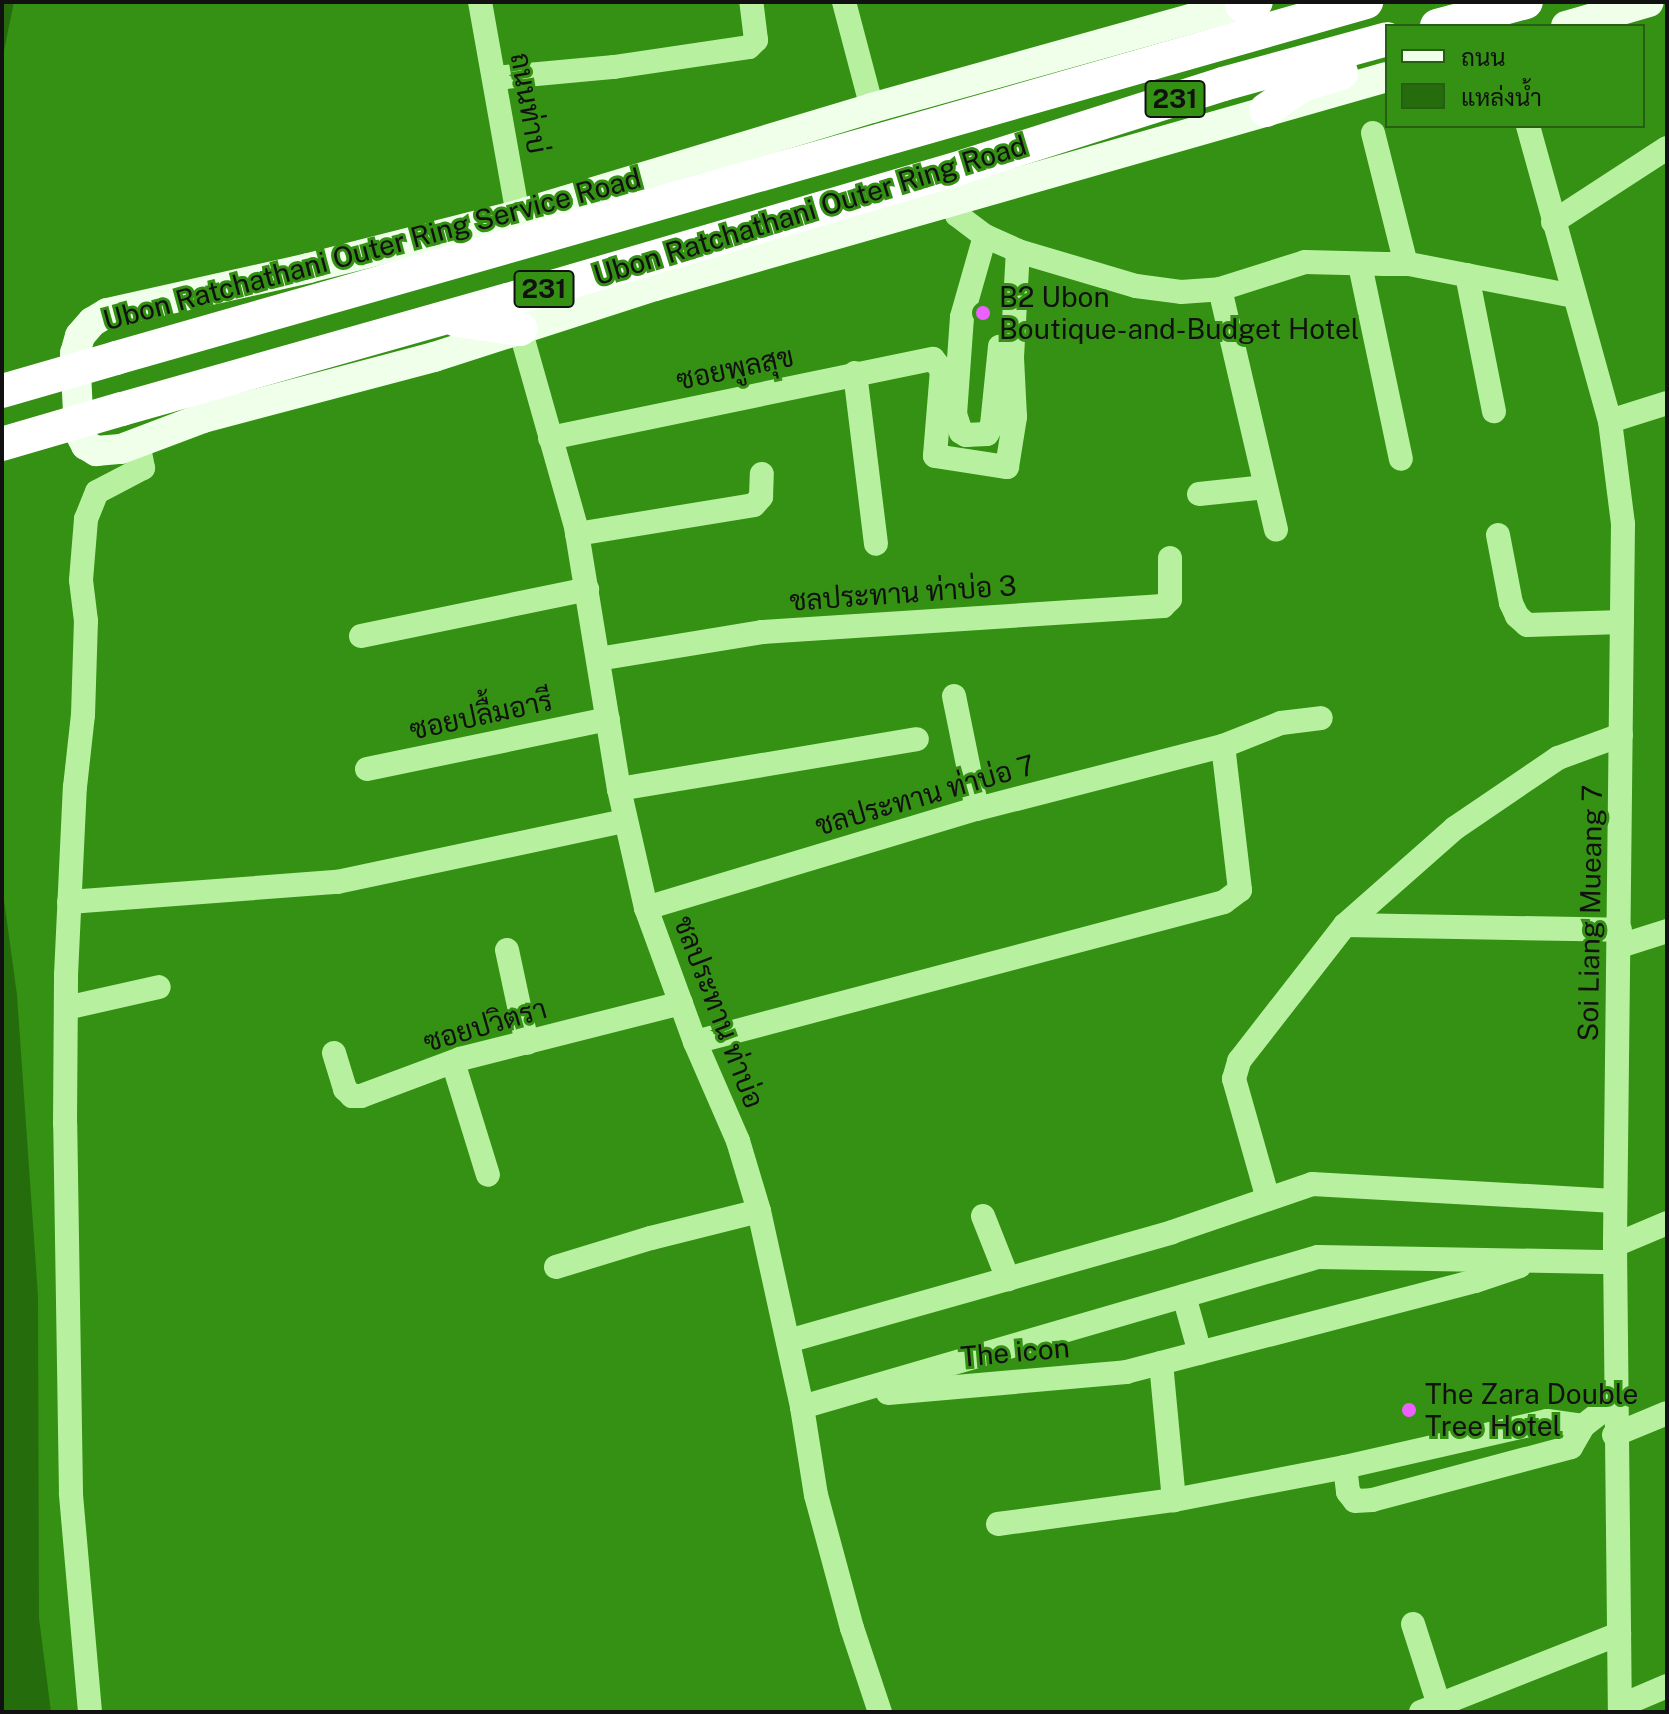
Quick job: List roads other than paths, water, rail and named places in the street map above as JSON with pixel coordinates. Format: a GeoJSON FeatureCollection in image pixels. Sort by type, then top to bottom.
{"type":"FeatureCollection","features":[{"type":"Feature","properties":{"kind":"highway","name":"Ubon Ratchathani Outer Ring Road"},"geometry":{"type":"LineString","coordinates":[[2,391],[1366,2]]}},
{"type":"Feature","properties":{"kind":"highway"},"geometry":{"type":"LineString","coordinates":[[1450,24],[1481,19],[1526,2]]}},
{"type":"Feature","properties":{"kind":"highway","name":"Ubon Ratchathani Outer Ring Road"},"geometry":{"type":"LineString","coordinates":[[2,444],[965,166],[1223,84],[1385,40]]}},
{"type":"Feature","properties":{"kind":"highway"},"geometry":{"type":"LineString","coordinates":[[1266,110],[1302,85],[1385,60]]}},
{"type":"Feature","properties":{"kind":"highway"},"geometry":{"type":"LineString","coordinates":[[432,268],[457,248],[511,226],[518,215]]}},
{"type":"Feature","properties":{"kind":"highway"},"geometry":{"type":"LineString","coordinates":[[444,318],[520,329]]}},
{"type":"Feature","properties":{"kind":"main road"},"geometry":{"type":"LineString","coordinates":[[1573,24],[1649,2]]}},
{"type":"Feature","properties":{"kind":"main road","name":"Ubon Ratchathani Outer Ring Service Road"},"geometry":{"type":"LineString","coordinates":[[1250,3],[872,108],[518,215],[309,268],[107,313],[92,322],[80,336],[75,353],[79,432],[86,445],[96,451],[121,449],[203,418],[434,357],[954,200],[1385,78]]}},
{"type":"Feature","properties":{"kind":"street","name":"ถนนท่าบ่"},"geometry":{"type":"LineString","coordinates":[[480,2],[518,215]]}},
{"type":"Feature","properties":{"kind":"street"},"geometry":{"type":"LineString","coordinates":[[495,78],[734,52],[749,47],[756,40],[751,2]]}},
{"type":"Feature","properties":{"kind":"street"},"geometry":{"type":"LineString","coordinates":[[844,2],[872,108]]}},
{"type":"Feature","properties":{"kind":"street","name":"Soi Liang Mueang 7"},"geometry":{"type":"LineString","coordinates":[[1529,128],[1610,421],[1623,524],[1614,1402],[1620,1709]]}},
{"type":"Feature","properties":{"kind":"street"},"geometry":{"type":"LineString","coordinates":[[1373,133],[1406,264]]}},
{"type":"Feature","properties":{"kind":"street"},"geometry":{"type":"LineString","coordinates":[[1553,222],[1667,148]]}},
{"type":"Feature","properties":{"kind":"street"},"geometry":{"type":"LineString","coordinates":[[954,200],[957,215],[985,236],[1013,248],[1136,286],[1181,292],[1220,289],[1305,262],[1406,264],[1574,296]]}},
{"type":"Feature","properties":{"kind":"street"},"geometry":{"type":"LineString","coordinates":[[985,236],[962,317],[955,414],[961,432],[966,435],[987,434],[992,425],[1013,248]]}},
{"type":"Feature","properties":{"kind":"street","name":"ซอยพูลสุข"},"geometry":{"type":"LineString","coordinates":[[550,438],[933,359],[942,370],[935,456],[1007,467],[1015,417],[1013,248]]}},
{"type":"Feature","properties":{"kind":"street"},"geometry":{"type":"LineString","coordinates":[[1360,265],[1401,459]]}},
{"type":"Feature","properties":{"kind":"street"},"geometry":{"type":"LineString","coordinates":[[1467,275],[1494,411]]}},
{"type":"Feature","properties":{"kind":"street"},"geometry":{"type":"LineString","coordinates":[[1220,289],[1276,530]]}},
{"type":"Feature","properties":{"kind":"street","name":"ชลประทาน ท่าบ่อ"},"geometry":{"type":"LineString","coordinates":[[520,329],[577,534],[619,789],[646,908],[695,1042],[738,1141],[759,1211],[802,1407],[816,1495],[852,1628],[880,1712]]}},
{"type":"Feature","properties":{"kind":"street"},"geometry":{"type":"LineString","coordinates":[[855,373],[876,544]]}},
{"type":"Feature","properties":{"kind":"street"},"geometry":{"type":"LineString","coordinates":[[1610,421],[1667,403]]}},
{"type":"Feature","properties":{"kind":"street"},"geometry":{"type":"LineString","coordinates":[[90,1712],[71,1493],[66,1008],[69,902],[83,715],[86,621],[81,580],[86,519],[97,492],[143,468],[138,443]]}},
{"type":"Feature","properties":{"kind":"street"},"geometry":{"type":"LineString","coordinates":[[577,534],[754,505],[761,497],[762,474]]}},
{"type":"Feature","properties":{"kind":"street"},"geometry":{"type":"LineString","coordinates":[[1199,494],[1266,487]]}},
{"type":"Feature","properties":{"kind":"street"},"geometry":{"type":"LineString","coordinates":[[1498,535],[1511,603],[1517,616],[1527,625],[1622,622]]}},
{"type":"Feature","properties":{"kind":"street","name":"ชลประทาน ท่าบ่อ 3"},"geometry":{"type":"LineString","coordinates":[[598,659],[762,632],[1163,606],[1170,599],[1170,558]]}},
{"type":"Feature","properties":{"kind":"street"},"geometry":{"type":"LineString","coordinates":[[361,636],[587,589]]}},
{"type":"Feature","properties":{"kind":"street"},"geometry":{"type":"LineString","coordinates":[[954,696],[977,809]]}},
{"type":"Feature","properties":{"kind":"street","name":"ชลประทาน ท่าบ่อ 7"},"geometry":{"type":"LineString","coordinates":[[646,908],[977,809],[1223,746],[1281,723],[1321,718]]}},
{"type":"Feature","properties":{"kind":"street","name":"ซอยปลื้มอารี"},"geometry":{"type":"LineString","coordinates":[[367,769],[608,719]]}},
{"type":"Feature","properties":{"kind":"street"},"geometry":{"type":"LineString","coordinates":[[1268,1199],[1239,1100],[1235,1070],[1345,925],[1455,828],[1558,758],[1621,735]]}},
{"type":"Feature","properties":{"kind":"street"},"geometry":{"type":"LineString","coordinates":[[619,789],[917,739]]}},
{"type":"Feature","properties":{"kind":"street"},"geometry":{"type":"LineString","coordinates":[[695,1042],[1224,902],[1240,890],[1223,746]]}},
{"type":"Feature","properties":{"kind":"street"},"geometry":{"type":"LineString","coordinates":[[69,902],[337,882],[625,821]]}},
{"type":"Feature","properties":{"kind":"street"},"geometry":{"type":"LineString","coordinates":[[1345,925],[1620,938],[1667,931]]}},
{"type":"Feature","properties":{"kind":"street"},"geometry":{"type":"LineString","coordinates":[[507,950],[527,1043]]}},
{"type":"Feature","properties":{"kind":"street"},"geometry":{"type":"LineString","coordinates":[[66,1008],[159,987]]}},
{"type":"Feature","properties":{"kind":"street","name":"ซอยปวิตรา"},"geometry":{"type":"LineString","coordinates":[[334,1053],[345,1089],[352,1096],[361,1096],[453,1062],[681,1003]]}},
{"type":"Feature","properties":{"kind":"street"},"geometry":{"type":"LineString","coordinates":[[453,1062],[488,1175]]}},
{"type":"Feature","properties":{"kind":"street"},"geometry":{"type":"LineString","coordinates":[[788,1341],[1172,1232],[1312,1184],[1615,1201]]}},
{"type":"Feature","properties":{"kind":"street"},"geometry":{"type":"LineString","coordinates":[[556,1267],[651,1238],[759,1211]]}},
{"type":"Feature","properties":{"kind":"street"},"geometry":{"type":"LineString","coordinates":[[983,1216],[1008,1279]]}},
{"type":"Feature","properties":{"kind":"street"},"geometry":{"type":"LineString","coordinates":[[1615,1253],[1667,1223]]}},
{"type":"Feature","properties":{"kind":"street","name":"The icon"},"geometry":{"type":"LineString","coordinates":[[802,1407],[1318,1257],[1535,1260],[1615,1253]]}},
{"type":"Feature","properties":{"kind":"street","name":"The icon"},"geometry":{"type":"LineString","coordinates":[[834,1398],[1126,1372],[1475,1281],[1535,1260]]}},
{"type":"Feature","properties":{"kind":"street"},"geometry":{"type":"LineString","coordinates":[[1184,1296],[1200,1353]]}},
{"type":"Feature","properties":{"kind":"street"},"geometry":{"type":"LineString","coordinates":[[1161,1363],[1174,1500]]}},
{"type":"Feature","properties":{"kind":"street"},"geometry":{"type":"LineString","coordinates":[[1345,1467],[1348,1492],[1355,1501],[1372,1500],[1571,1447],[1583,1426],[1614,1402]]}},
{"type":"Feature","properties":{"kind":"street"},"geometry":{"type":"LineString","coordinates":[[1614,1435],[1667,1413]]}},
{"type":"Feature","properties":{"kind":"street"},"geometry":{"type":"LineString","coordinates":[[998,1524],[1174,1500],[1345,1467],[1547,1421],[1583,1426]]}},
{"type":"Feature","properties":{"kind":"street"},"geometry":{"type":"LineString","coordinates":[[1413,1624],[1430,1708],[1619,1634]]}},
{"type":"Feature","properties":{"kind":"street"},"geometry":{"type":"LineString","coordinates":[[1620,1709],[1667,1686]]}},
{"type":"Feature","properties":{"kind":"water"},"geometry":{"type":"Polygon","coordinates":[[[2,2],[14,2],[2,60],[2,2]]]}},
{"type":"Feature","properties":{"kind":"water"},"geometry":{"type":"Polygon","coordinates":[[[2,885],[17,995],[38,1296],[39,1618],[51,1712],[2,1712],[2,885]]]}},
{"type":"Feature","properties":{"kind":"place","name":"B2 Ubon Boutique-and-Budget Hotel"},"geometry":{"type":"Point","coordinates":[983,313]}},
{"type":"Feature","properties":{"kind":"place","name":"The Zara Double Tree Hotel"},"geometry":{"type":"Point","coordinates":[1409,1410]}}]}
